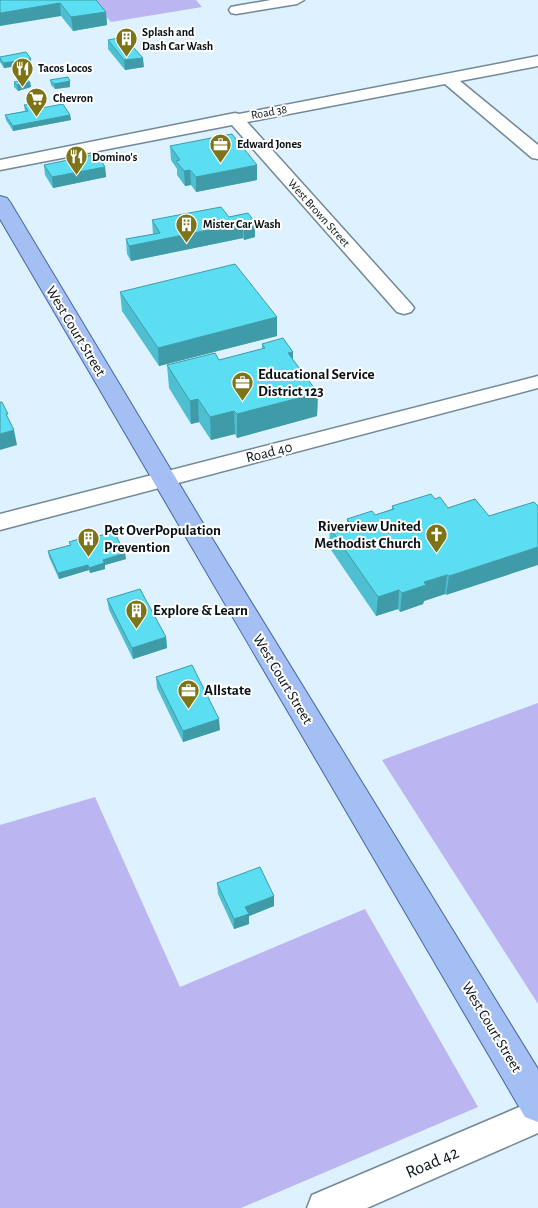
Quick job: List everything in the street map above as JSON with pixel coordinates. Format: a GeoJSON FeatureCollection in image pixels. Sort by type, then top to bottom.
{"type":"FeatureCollection","features":[{"type":"Feature","properties":{"kind":"main road","name":"West Court Street"},"geometry":{"type":"LineString","coordinates":[[0,202],[538,1104]]}},
{"type":"Feature","properties":{"kind":"street"},"geometry":{"type":"LineString","coordinates":[[236,10],[297,0]]}},
{"type":"Feature","properties":{"kind":"street","name":"Road 38"},"geometry":{"type":"LineString","coordinates":[[0,165],[235,118],[538,62]]}},
{"type":"Feature","properties":{"kind":"street"},"geometry":{"type":"LineString","coordinates":[[449,79],[538,154]]}},
{"type":"Feature","properties":{"kind":"street","name":"West Brown Street"},"geometry":{"type":"LineString","coordinates":[[235,118],[404,308]]}},
{"type":"Feature","properties":{"kind":"street","name":"Road 40"},"geometry":{"type":"LineString","coordinates":[[0,522],[538,382]]}},
{"type":"Feature","properties":{"kind":"street","name":"Road 42"},"geometry":{"type":"LineString","coordinates":[[325,1208],[538,1116]]}},
{"type":"Feature","properties":{"kind":"shaded area"},"geometry":{"type":"Polygon","coordinates":[[[92,0],[196,0],[202,7],[111,22],[92,0]]]}},
{"type":"Feature","properties":{"kind":"shaded area"},"geometry":{"type":"Polygon","coordinates":[[[538,703],[538,1004],[382,760],[538,703]]]}},
{"type":"Feature","properties":{"kind":"shaded area"},"geometry":{"type":"Polygon","coordinates":[[[95,797],[180,987],[365,909],[478,1107],[241,1208],[0,1208],[0,825],[95,797]]]}},
{"type":"Feature","properties":{"kind":"building"},"geometry":{"type":"Polygon","coordinates":[[[0,0],[96,0],[106,12],[71,17],[60,3],[0,13],[0,0]]]}},
{"type":"Feature","properties":{"kind":"building"},"geometry":{"type":"Polygon","coordinates":[[[124,37],[143,58],[124,60],[108,40],[124,37]]]}},
{"type":"Feature","properties":{"kind":"building"},"geometry":{"type":"Polygon","coordinates":[[[26,52],[31,59],[3,63],[0,58],[0,57],[26,52]]]}},
{"type":"Feature","properties":{"kind":"building"},"geometry":{"type":"Polygon","coordinates":[[[68,77],[70,81],[54,84],[50,80],[68,77]]]}},
{"type":"Feature","properties":{"kind":"building"},"geometry":{"type":"Polygon","coordinates":[[[26,79],[30,82],[17,85],[14,82],[26,79]]]}},
{"type":"Feature","properties":{"kind":"building"},"geometry":{"type":"Polygon","coordinates":[[[38,103],[42,108],[63,104],[70,115],[13,126],[5,115],[28,111],[24,105],[38,103]]]}},
{"type":"Feature","properties":{"kind":"building"},"geometry":{"type":"Polygon","coordinates":[[[232,134],[257,165],[196,177],[190,170],[184,171],[176,161],[180,160],[170,146],[232,134]]]}},
{"type":"Feature","properties":{"kind":"building"},"geometry":{"type":"Polygon","coordinates":[[[97,154],[105,167],[52,177],[44,165],[97,154]]]}},
{"type":"Feature","properties":{"kind":"building"},"geometry":{"type":"Polygon","coordinates":[[[221,207],[229,217],[248,213],[255,222],[129,246],[126,239],[160,233],[152,220],[221,207]]]}},
{"type":"Feature","properties":{"kind":"building"},"geometry":{"type":"Polygon","coordinates":[[[235,264],[277,317],[158,348],[120,292],[235,264]]]}},
{"type":"Feature","properties":{"kind":"building"},"geometry":{"type":"Polygon","coordinates":[[[283,338],[293,352],[288,353],[318,393],[237,414],[234,411],[210,417],[198,399],[190,401],[167,365],[215,353],[219,360],[265,348],[262,344],[283,338]]]}},
{"type":"Feature","properties":{"kind":"building"},"geometry":{"type":"Polygon","coordinates":[[[0,402],[2,402],[8,414],[6,414],[14,430],[0,434],[0,402]]]}},
{"type":"Feature","properties":{"kind":"building"},"geometry":{"type":"Polygon","coordinates":[[[431,494],[435,499],[440,497],[448,508],[475,499],[489,516],[534,502],[538,506],[538,547],[449,576],[424,582],[426,585],[402,593],[399,590],[378,597],[330,528],[349,522],[347,519],[372,511],[375,515],[394,509],[392,506],[431,494]]]}},
{"type":"Feature","properties":{"kind":"building","name":"Pet OverPopulation Prevention"},"geometry":{"type":"Polygon","coordinates":[[[114,532],[125,553],[103,560],[104,563],[89,568],[88,565],[58,573],[48,551],[71,545],[69,542],[89,536],[91,538],[114,532]]]}},
{"type":"Feature","properties":{"kind":"building","name":"Explore & Learn"},"geometry":{"type":"Polygon","coordinates":[[[140,589],[166,637],[132,648],[107,599],[140,589]]]}},
{"type":"Feature","properties":{"kind":"building","name":"Allstate"},"geometry":{"type":"Polygon","coordinates":[[[192,665],[219,719],[183,731],[156,677],[192,665]]]}},
{"type":"Feature","properties":{"kind":"building"},"geometry":{"type":"Polygon","coordinates":[[[260,867],[274,896],[245,907],[249,914],[234,919],[217,883],[260,867]]]}},
{"type":"Feature","properties":{"kind":"place","name":"Splash and Dash Car Wash"},"geometry":{"type":"Point","coordinates":[126,58]}},
{"type":"Feature","properties":{"kind":"place","name":"Tacos Locos"},"geometry":{"type":"Point","coordinates":[22,87]}},
{"type":"Feature","properties":{"kind":"place","name":"Chevron"},"geometry":{"type":"Point","coordinates":[37,117]}},
{"type":"Feature","properties":{"kind":"place","name":"Edward Jones"},"geometry":{"type":"Point","coordinates":[221,163]}},
{"type":"Feature","properties":{"kind":"place","name":"Domino's"},"geometry":{"type":"Point","coordinates":[76,176]}},
{"type":"Feature","properties":{"kind":"place","name":"Mister Car Wash"},"geometry":{"type":"Point","coordinates":[187,243]}},
{"type":"Feature","properties":{"kind":"place","name":"Educational Service District 123"},"geometry":{"type":"Point","coordinates":[242,402]}},
{"type":"Feature","properties":{"kind":"place","name":"Riverview United Methodist Church"},"geometry":{"type":"Point","coordinates":[437,554]}},
{"type":"Feature","properties":{"kind":"place","name":"Pet OverPopulation Prevention"},"geometry":{"type":"Point","coordinates":[88,558]}},
{"type":"Feature","properties":{"kind":"place","name":"Explore & Learn"},"geometry":{"type":"Point","coordinates":[137,629]}},
{"type":"Feature","properties":{"kind":"place","name":"Allstate"},"geometry":{"type":"Point","coordinates":[188,709]}}]}
